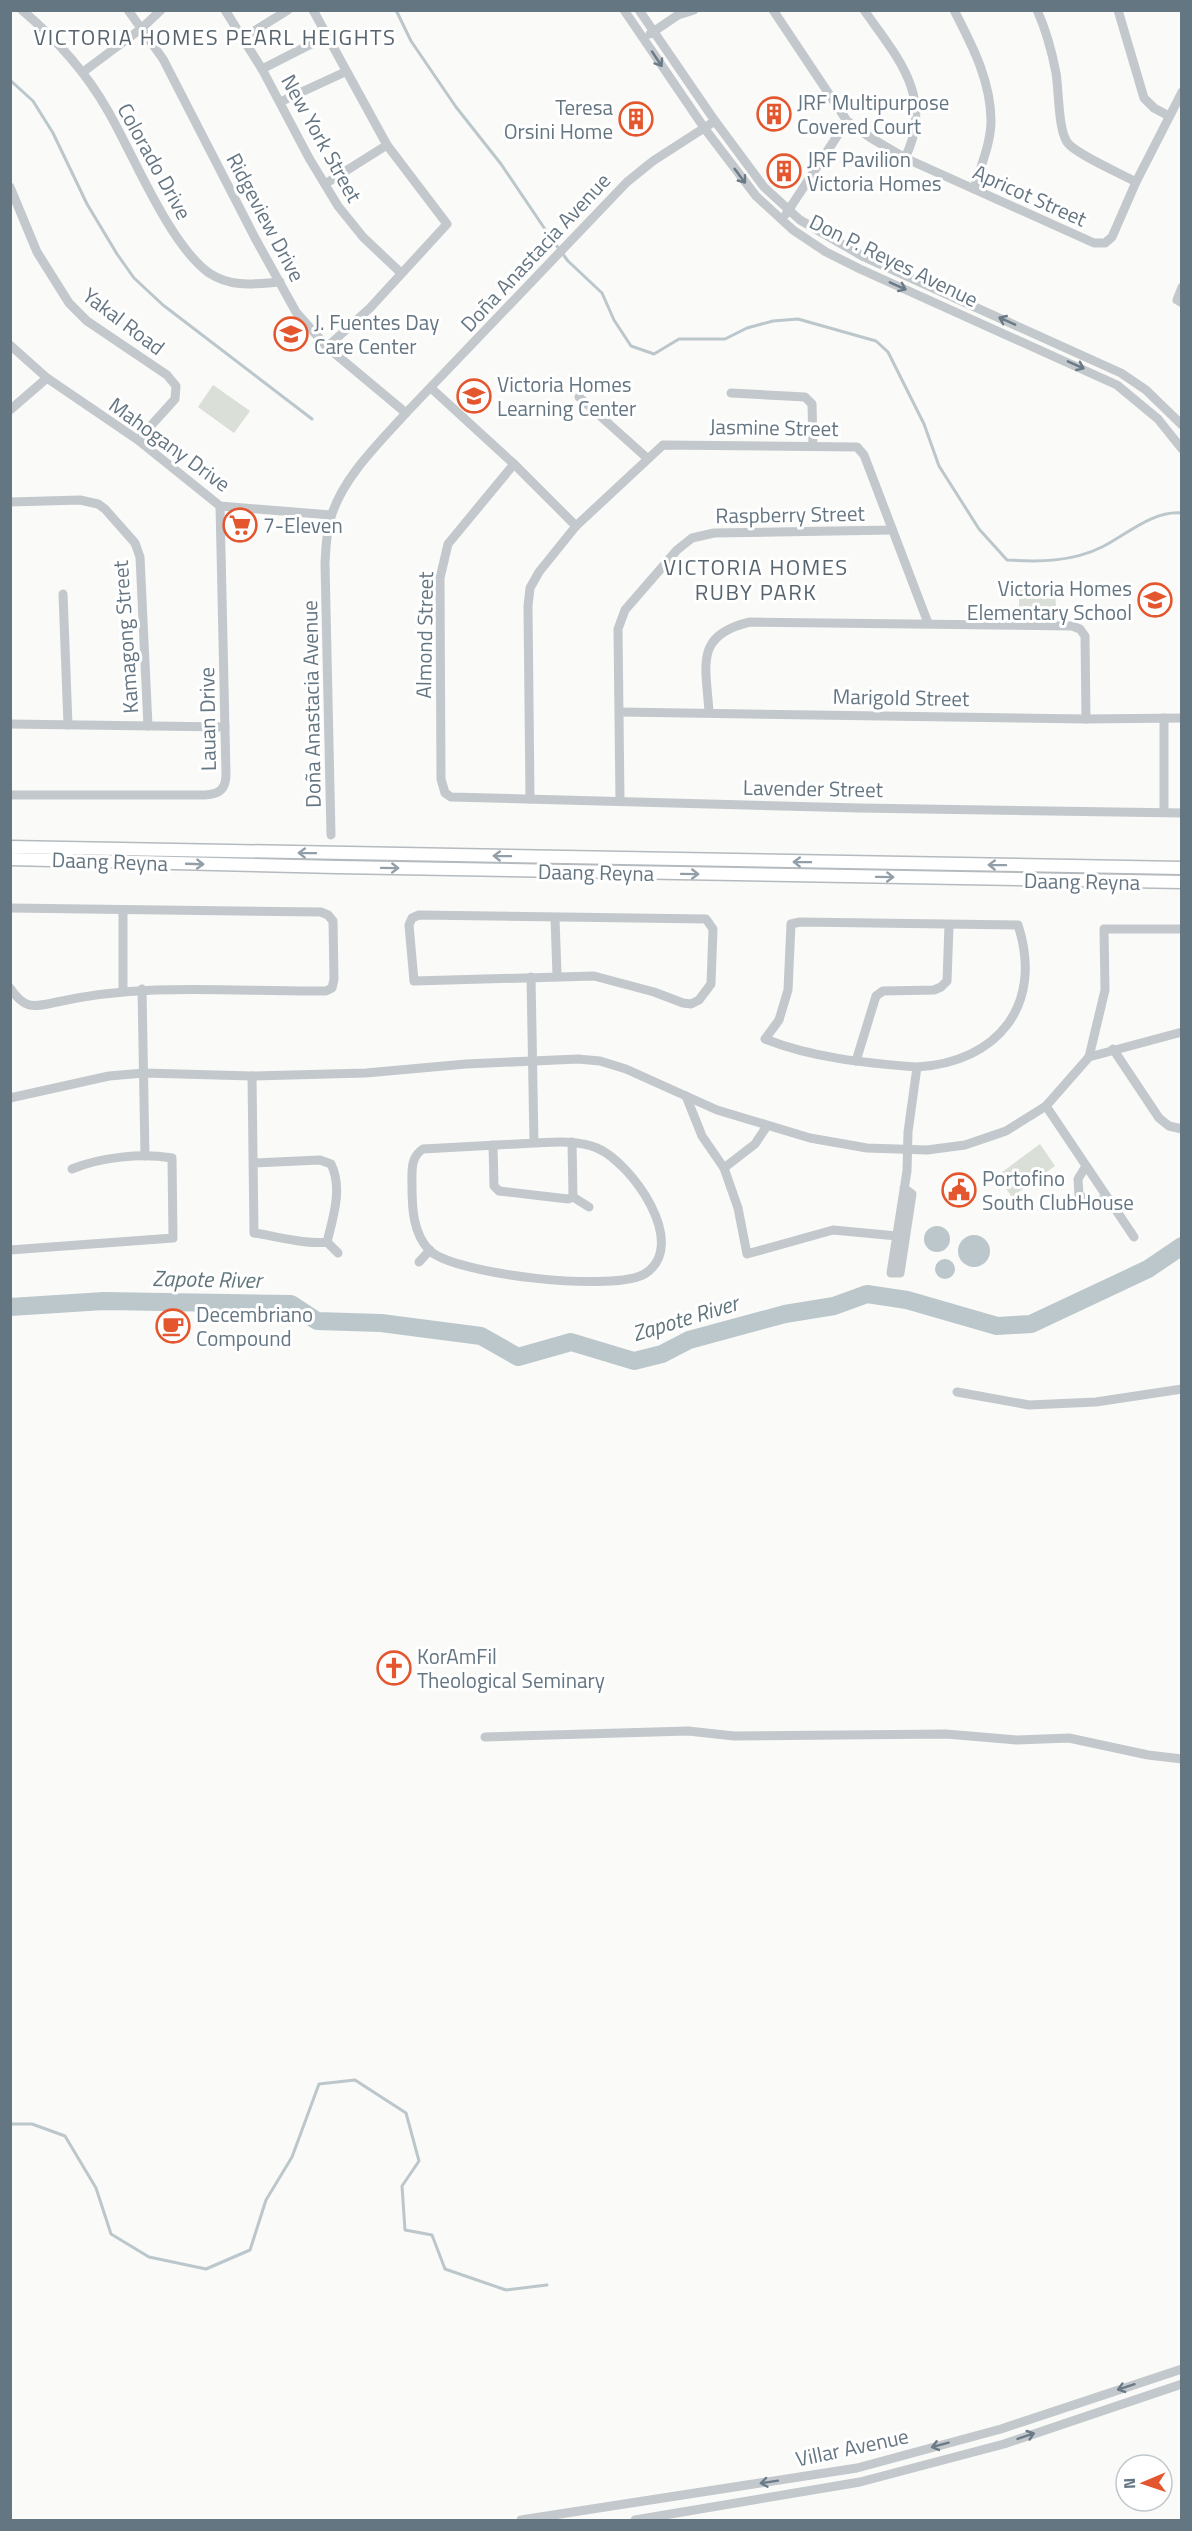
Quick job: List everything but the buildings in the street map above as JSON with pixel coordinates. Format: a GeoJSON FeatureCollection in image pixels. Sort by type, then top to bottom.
{"type":"FeatureCollection","features":[{"type":"Feature","properties":{"kind":"main road","name":"Daang Reyna"},"geometry":{"type":"LineString","coordinates":[[10,847],[1182,868]]}},
{"type":"Feature","properties":{"kind":"main road"},"geometry":{"type":"LineString","coordinates":[[337,853],[337,867]]}},
{"type":"Feature","properties":{"kind":"main road","name":"Daang Reyna"},"geometry":{"type":"LineString","coordinates":[[10,859],[1182,882]]}},
{"type":"Feature","properties":{"kind":"street","name":"Colorado Drive"},"geometry":{"type":"LineString","coordinates":[[22,10],[63,48],[83,72],[107,110],[171,229],[193,258],[210,273],[237,285],[249,286],[280,282]]}},
{"type":"Feature","properties":{"kind":"street","name":"Ridgeview Drive"},"geometry":{"type":"LineString","coordinates":[[128,10],[165,63],[300,316],[327,347],[406,413]]}},
{"type":"Feature","properties":{"kind":"street"},"geometry":{"type":"LineString","coordinates":[[83,72],[142,28],[161,10]]}},
{"type":"Feature","properties":{"kind":"street","name":"New York Street"},"geometry":{"type":"LineString","coordinates":[[225,10],[262,69],[346,219],[401,273]]}},
{"type":"Feature","properties":{"kind":"street"},"geometry":{"type":"LineString","coordinates":[[243,38],[288,10]]}},
{"type":"Feature","properties":{"kind":"street"},"geometry":{"type":"LineString","coordinates":[[313,10],[387,145],[447,224],[370,308],[327,347]]}},
{"type":"Feature","properties":{"kind":"street","name":"Don P. Reyes Avenue"},"geometry":{"type":"LineString","coordinates":[[624,10],[705,129],[756,196],[793,230],[826,252],[1117,385],[1158,418],[1182,449]]}},
{"type":"Feature","properties":{"kind":"street","name":"Don P. Reyes Avenue"},"geometry":{"type":"LineString","coordinates":[[639,10],[715,122],[764,187],[800,220],[864,257],[1121,373],[1146,390],[1182,425]]}},
{"type":"Feature","properties":{"kind":"street"},"geometry":{"type":"LineString","coordinates":[[643,38],[678,15],[694,10]]}},
{"type":"Feature","properties":{"kind":"street"},"geometry":{"type":"LineString","coordinates":[[773,10],[847,121],[782,220]]}},
{"type":"Feature","properties":{"kind":"street"},"geometry":{"type":"LineString","coordinates":[[864,10],[898,56],[909,77],[916,122],[913,141],[906,158]]}},
{"type":"Feature","properties":{"kind":"street"},"geometry":{"type":"LineString","coordinates":[[954,10],[977,55],[988,89],[991,122],[974,189]]}},
{"type":"Feature","properties":{"kind":"street"},"geometry":{"type":"LineString","coordinates":[[1037,10],[1056,72],[1062,126],[1067,142],[1076,150],[1136,182],[1182,92]]}},
{"type":"Feature","properties":{"kind":"street"},"geometry":{"type":"LineString","coordinates":[[1118,10],[1144,98],[1154,108],[1169,116]]}},
{"type":"Feature","properties":{"kind":"street"},"geometry":{"type":"LineString","coordinates":[[262,69],[327,36]]}},
{"type":"Feature","properties":{"kind":"street"},"geometry":{"type":"LineString","coordinates":[[280,102],[345,72]]}},
{"type":"Feature","properties":{"kind":"street","name":"Apricot Street"},"geometry":{"type":"LineString","coordinates":[[847,121],[887,149],[1094,243],[1105,243],[1112,237],[1136,182]]}},
{"type":"Feature","properties":{"kind":"street","name":"Doña Anastacia Avenue"},"geometry":{"type":"LineString","coordinates":[[331,835],[326,563],[331,514],[355,472],[406,413],[627,182],[653,161],[715,122]]}},
{"type":"Feature","properties":{"kind":"street"},"geometry":{"type":"LineString","coordinates":[[325,184],[387,145]]}},
{"type":"Feature","properties":{"kind":"street","name":"Yakal Road"},"geometry":{"type":"LineString","coordinates":[[10,187],[37,252],[69,303],[87,321],[173,380],[175,399],[138,440]]}},
{"type":"Feature","properties":{"kind":"street"},"geometry":{"type":"LineString","coordinates":[[1179,301],[1182,287]]}},
{"type":"Feature","properties":{"kind":"street","name":"Mahogany Drive"},"geometry":{"type":"LineString","coordinates":[[10,345],[47,378],[138,440],[220,506],[331,514]]}},
{"type":"Feature","properties":{"kind":"street"},"geometry":{"type":"LineString","coordinates":[[10,410],[47,378]]}},
{"type":"Feature","properties":{"kind":"street"},"geometry":{"type":"LineString","coordinates":[[431,388],[576,525]]}},
{"type":"Feature","properties":{"kind":"street"},"geometry":{"type":"LineString","coordinates":[[731,393],[805,397],[812,404],[813,445]]}},
{"type":"Feature","properties":{"kind":"street"},"geometry":{"type":"LineString","coordinates":[[579,397],[647,458]]}},
{"type":"Feature","properties":{"kind":"street","name":"Jasmine Street"},"geometry":{"type":"LineString","coordinates":[[530,799],[528,606],[530,588],[539,572],[576,525],[663,445],[857,447],[864,455],[928,623]]}},
{"type":"Feature","properties":{"kind":"street","name":"Almond Street"},"geometry":{"type":"LineString","coordinates":[[445,793],[441,779],[440,578],[443,560],[448,544],[514,464]]}},
{"type":"Feature","properties":{"kind":"street","name":"Kamagong Street"},"geometry":{"type":"LineString","coordinates":[[10,502],[80,500],[98,504],[135,543],[140,557],[148,726]]}},
{"type":"Feature","properties":{"kind":"street","name":"Lauan Drive"},"geometry":{"type":"LineString","coordinates":[[10,795],[205,795],[219,793],[224,788],[226,781],[220,506]]}},
{"type":"Feature","properties":{"kind":"street","name":"Raspberry Street"},"geometry":{"type":"LineString","coordinates":[[620,801],[618,629],[625,610],[685,543],[692,538],[714,533],[892,530]]}},
{"type":"Feature","properties":{"kind":"street"},"geometry":{"type":"LineString","coordinates":[[63,594],[68,725]]}},
{"type":"Feature","properties":{"kind":"street"},"geometry":{"type":"LineString","coordinates":[[709,712],[707,654],[712,641],[735,625],[750,622],[928,623],[1072,626],[1080,629],[1085,636],[1086,719]]}},
{"type":"Feature","properties":{"kind":"street","name":"Marigold Street"},"geometry":{"type":"LineString","coordinates":[[620,712],[1086,719],[1182,718]]}},
{"type":"Feature","properties":{"kind":"street"},"geometry":{"type":"LineString","coordinates":[[1164,718],[1164,812]]}},
{"type":"Feature","properties":{"kind":"street"},"geometry":{"type":"LineString","coordinates":[[10,724],[225,727]]}},
{"type":"Feature","properties":{"kind":"street","name":"Lavender Street"},"geometry":{"type":"LineString","coordinates":[[445,793],[459,798],[1182,813]]}},
{"type":"Feature","properties":{"kind":"street"},"geometry":{"type":"LineString","coordinates":[[10,908],[321,912],[333,921],[334,979],[332,988],[326,992],[142,989],[33,1006],[24,1005],[10,988]]}},
{"type":"Feature","properties":{"kind":"street"},"geometry":{"type":"LineString","coordinates":[[123,910],[123,991]]}},
{"type":"Feature","properties":{"kind":"street"},"geometry":{"type":"LineString","coordinates":[[419,915],[706,919],[713,929],[711,984],[699,1000],[691,1004],[683,1004],[620,981],[594,976],[557,975],[414,981],[409,925],[412,918],[419,915]]}},
{"type":"Feature","properties":{"kind":"street"},"geometry":{"type":"LineString","coordinates":[[555,918],[557,975]]}},
{"type":"Feature","properties":{"kind":"street"},"geometry":{"type":"LineString","coordinates":[[800,922],[949,926],[1018,925],[1026,948],[1024,989],[1005,1029],[989,1044],[952,1063],[917,1067],[856,1062],[814,1054],[765,1039],[778,1020],[788,990],[791,924],[800,922]]}},
{"type":"Feature","properties":{"kind":"street"},"geometry":{"type":"LineString","coordinates":[[856,1062],[876,996],[884,991],[934,990],[947,981],[949,926]]}},
{"type":"Feature","properties":{"kind":"street"},"geometry":{"type":"LineString","coordinates":[[10,1098],[109,1076],[144,1073],[252,1076],[366,1073],[531,1060],[578,1059],[600,1061],[626,1069],[717,1110],[767,1126],[845,1145],[908,1150],[943,1149],[987,1139],[1006,1131],[1046,1106],[1089,1057],[1105,990],[1104,929],[1182,929]]}},
{"type":"Feature","properties":{"kind":"street"},"geometry":{"type":"LineString","coordinates":[[531,977],[534,1143]]}},
{"type":"Feature","properties":{"kind":"street"},"geometry":{"type":"LineString","coordinates":[[142,989],[145,1156]]}},
{"type":"Feature","properties":{"kind":"street"},"geometry":{"type":"LineString","coordinates":[[1089,1057],[1182,1032]]}},
{"type":"Feature","properties":{"kind":"street"},"geometry":{"type":"LineString","coordinates":[[1113,1049],[1159,1119],[1169,1126],[1182,1129]]}},
{"type":"Feature","properties":{"kind":"street"},"geometry":{"type":"LineString","coordinates":[[904,1188],[912,1194],[900,1273],[891,1273],[904,1188],[908,1132],[917,1067]]}},
{"type":"Feature","properties":{"kind":"street"},"geometry":{"type":"LineString","coordinates":[[252,1076],[254,1233],[292,1238],[313,1244],[327,1242]]}},
{"type":"Feature","properties":{"kind":"street"},"geometry":{"type":"LineString","coordinates":[[686,1096],[702,1136],[724,1168],[738,1208],[747,1254],[833,1230],[897,1236]]}},
{"type":"Feature","properties":{"kind":"street"},"geometry":{"type":"LineString","coordinates":[[1046,1106],[1134,1237]]}},
{"type":"Feature","properties":{"kind":"street"},"geometry":{"type":"LineString","coordinates":[[724,1168],[755,1144],[767,1126]]}},
{"type":"Feature","properties":{"kind":"street"},"geometry":{"type":"LineString","coordinates":[[572,1142],[573,1197]]}},
{"type":"Feature","properties":{"kind":"street"},"geometry":{"type":"LineString","coordinates":[[572,1142],[598,1149],[633,1179],[646,1197],[658,1222],[662,1240],[661,1254],[654,1268],[634,1280],[603,1282],[534,1278],[458,1265],[430,1250],[420,1238],[412,1212],[412,1163],[416,1153],[423,1149],[534,1143],[572,1142]]}},
{"type":"Feature","properties":{"kind":"street"},"geometry":{"type":"LineString","coordinates":[[493,1145],[494,1186],[499,1191],[560,1199],[573,1197],[589,1207]]}},
{"type":"Feature","properties":{"kind":"street"},"geometry":{"type":"LineString","coordinates":[[10,1250],[173,1238],[172,1158],[145,1156],[99,1161],[72,1169]]}},
{"type":"Feature","properties":{"kind":"street"},"geometry":{"type":"LineString","coordinates":[[253,1163],[320,1160],[331,1164],[335,1171],[336,1202],[327,1242]]}},
{"type":"Feature","properties":{"kind":"street"},"geometry":{"type":"LineString","coordinates":[[1086,1166],[1078,1179],[1079,1195],[1090,1202],[1107,1199]]}},
{"type":"Feature","properties":{"kind":"street"},"geometry":{"type":"LineString","coordinates":[[327,1242],[338,1253]]}},
{"type":"Feature","properties":{"kind":"street"},"geometry":{"type":"LineString","coordinates":[[419,1262],[430,1250]]}},
{"type":"Feature","properties":{"kind":"street"},"geometry":{"type":"LineString","coordinates":[[957,1392],[1029,1405],[1096,1402],[1182,1389]]}},
{"type":"Feature","properties":{"kind":"street"},"geometry":{"type":"LineString","coordinates":[[485,1737],[688,1731],[734,1736],[946,1734],[1017,1740],[1069,1738],[1148,1755],[1182,1759]]}},
{"type":"Feature","properties":{"kind":"street","name":"Villar Avenue"},"geometry":{"type":"LineString","coordinates":[[521,2520],[857,2468],[1001,2429],[1182,2369]]}},
{"type":"Feature","properties":{"kind":"street","name":"Villar Avenue"},"geometry":{"type":"LineString","coordinates":[[634,2520],[860,2482],[1004,2444],[1182,2384]]}},
{"type":"Feature","properties":{"kind":"shaded area"},"geometry":{"type":"Polygon","coordinates":[[[213,385],[250,411],[234,433],[198,407],[213,385]]]}},
{"type":"Feature","properties":{"kind":"shaded area"},"geometry":{"type":"Polygon","coordinates":[[[1019,590],[1055,590],[1056,608],[1019,609],[1019,590]]]}},
{"type":"Feature","properties":{"kind":"shaded area"},"geometry":{"type":"Polygon","coordinates":[[[1040,1144],[1055,1166],[1012,1197],[997,1176],[1040,1144]]]}},
{"type":"Feature","properties":{"kind":"shaded area"},"geometry":{"type":"Polygon","coordinates":[[[937,1226],[946,1230],[950,1239],[946,1248],[937,1252],[928,1248],[924,1239],[928,1230],[937,1226]]]}},
{"type":"Feature","properties":{"kind":"shaded area"},"geometry":{"type":"Polygon","coordinates":[[[974,1235],[985,1240],[990,1251],[985,1262],[974,1267],[963,1262],[958,1251],[963,1240],[974,1235]]]}},
{"type":"Feature","properties":{"kind":"shaded area"},"geometry":{"type":"Polygon","coordinates":[[[941,1259],[949,1259],[955,1265],[955,1273],[949,1279],[941,1279],[935,1273],[935,1265],[941,1259]]]}},
{"type":"Feature","properties":{"kind":"waterway"},"geometry":{"type":"LineString","coordinates":[[396,10],[411,41],[456,107],[501,164],[551,238],[568,261],[602,293],[614,320],[631,346],[654,354],[679,339],[725,339],[747,328],[773,321],[798,319],[876,341],[888,352],[924,424],[939,466],[979,529],[1007,560],[1043,561],[1079,556],[1102,547],[1150,519],[1171,513],[1182,513]]}},
{"type":"Feature","properties":{"kind":"waterway"},"geometry":{"type":"LineString","coordinates":[[10,80],[33,101],[53,133],[87,204],[134,278],[163,305],[312,419]]}},
{"type":"Feature","properties":{"kind":"waterway","name":"Zapote River"},"geometry":{"type":"LineString","coordinates":[[10,1307],[104,1301],[291,1304],[317,1321],[381,1323],[481,1336],[518,1357],[571,1342],[634,1361],[662,1354],[689,1340],[785,1314],[834,1306],[867,1294],[907,1300],[997,1326],[1031,1324],[1148,1269],[1182,1246]]}},
{"type":"Feature","properties":{"kind":"waterway"},"geometry":{"type":"LineString","coordinates":[[10,2124],[32,2124],[65,2136],[96,2188],[111,2234],[149,2257],[206,2269],[250,2250],[266,2200],[292,2157],[319,2084],[355,2080],[406,2113],[419,2161],[402,2186],[405,2230],[432,2235],[445,2269],[506,2290],[547,2285]]}},
{"type":"Feature","properties":{"kind":"place","name":"JRF Multipurpose Covered Court"},"geometry":{"type":"Point","coordinates":[774,114]}},
{"type":"Feature","properties":{"kind":"place","name":"Teresa Orsini Home"},"geometry":{"type":"Point","coordinates":[636,119]}},
{"type":"Feature","properties":{"kind":"place","name":"JRF Pavilion Victoria Homes"},"geometry":{"type":"Point","coordinates":[784,171]}},
{"type":"Feature","properties":{"kind":"place","name":"J. Fuentes Day Care Center"},"geometry":{"type":"Point","coordinates":[291,334]}},
{"type":"Feature","properties":{"kind":"place","name":"Victoria Homes Learning Center"},"geometry":{"type":"Point","coordinates":[474,396]}},
{"type":"Feature","properties":{"kind":"place","name":"7-Eleven"},"geometry":{"type":"Point","coordinates":[240,525]}},
{"type":"Feature","properties":{"kind":"place","name":"Victoria Homes Elementary School"},"geometry":{"type":"Point","coordinates":[1155,600]}},
{"type":"Feature","properties":{"kind":"place","name":"Portofino South ClubHouse"},"geometry":{"type":"Point","coordinates":[959,1190]}},
{"type":"Feature","properties":{"kind":"place","name":"Decembriano Compound"},"geometry":{"type":"Point","coordinates":[173,1326]}},
{"type":"Feature","properties":{"kind":"place","name":"KorAmFil Theological Seminary"},"geometry":{"type":"Point","coordinates":[394,1668]}},
{"type":"Feature","properties":{"kind":"district","name":"VICTORIA HOMES PEARL HEIGHTS"},"geometry":{"type":"Point","coordinates":[215,37]}},
{"type":"Feature","properties":{"kind":"district","name":"VICTORIA HOMES RUBY PARK"},"geometry":{"type":"Point","coordinates":[756,580]}}]}
